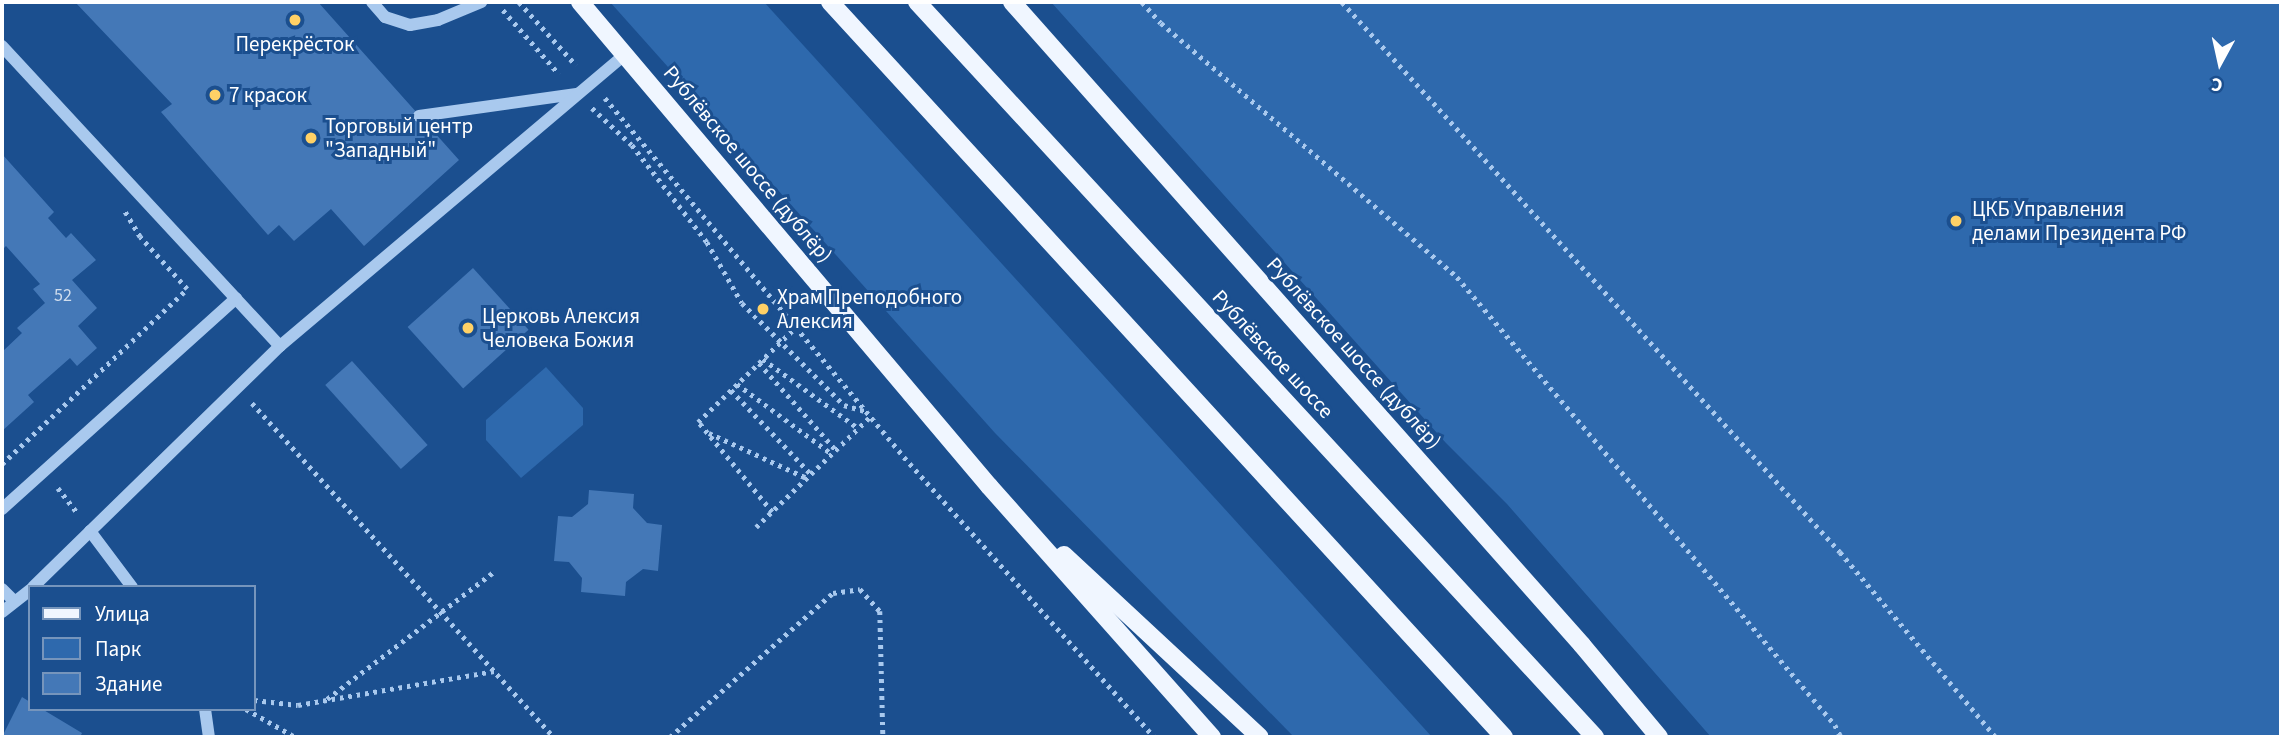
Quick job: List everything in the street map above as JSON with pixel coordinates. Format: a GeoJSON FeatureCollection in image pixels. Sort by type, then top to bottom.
{"type":"FeatureCollection","features":[{"type":"Feature","properties":{"kind":"main road","name":"Рублёвское шоссе (дублёр)"},"geometry":{"type":"LineString","coordinates":[[580,2],[989,486],[1212,737]]}},
{"type":"Feature","properties":{"kind":"main road"},"geometry":{"type":"LineString","coordinates":[[830,2],[1504,737]]}},
{"type":"Feature","properties":{"kind":"main road","name":"Рублёвское шоссе"},"geometry":{"type":"LineString","coordinates":[[917,2],[1595,737]]}},
{"type":"Feature","properties":{"kind":"main road","name":"Рублёвское шоссе (дублёр)"},"geometry":{"type":"LineString","coordinates":[[1012,2],[1583,645],[1659,737]]}},
{"type":"Feature","properties":{"kind":"main road"},"geometry":{"type":"LineString","coordinates":[[989,486],[1260,737]]}},
{"type":"Feature","properties":{"kind":"lane"},"geometry":{"type":"LineString","coordinates":[[372,2],[385,17],[410,25],[438,20],[475,4]]}},
{"type":"Feature","properties":{"kind":"lane"},"geometry":{"type":"LineString","coordinates":[[453,2],[475,4]]}},
{"type":"Feature","properties":{"kind":"lane"},"geometry":{"type":"LineString","coordinates":[[2,46],[280,346]]}},
{"type":"Feature","properties":{"kind":"lane"},"geometry":{"type":"LineString","coordinates":[[35,585],[280,346],[625,54]]}},
{"type":"Feature","properties":{"kind":"lane"},"geometry":{"type":"LineString","coordinates":[[419,116],[576,93]]}},
{"type":"Feature","properties":{"kind":"lane"},"geometry":{"type":"LineString","coordinates":[[2,509],[236,298]]}},
{"type":"Feature","properties":{"kind":"lane"},"geometry":{"type":"LineString","coordinates":[[90,531],[130,585]]}},
{"type":"Feature","properties":{"kind":"lane"},"geometry":{"type":"LineString","coordinates":[[2,589],[14,601]]}},
{"type":"Feature","properties":{"kind":"lane"},"geometry":{"type":"LineString","coordinates":[[2,612],[28,591]]}},
{"type":"Feature","properties":{"kind":"lane"},"geometry":{"type":"LineString","coordinates":[[205,711],[209,737]]}},
{"type":"Feature","properties":{"kind":"path"},"geometry":{"type":"LineString","coordinates":[[495,2],[576,93],[632,145],[718,258],[742,303],[782,340],[844,405],[866,411]]}},
{"type":"Feature","properties":{"kind":"path"},"geometry":{"type":"LineString","coordinates":[[519,2],[591,81],[866,411],[1058,635],[1154,737]]}},
{"type":"Feature","properties":{"kind":"path"},"geometry":{"type":"LineString","coordinates":[[1142,2],[1161,23],[1457,277],[1818,703],[1840,737]]}},
{"type":"Feature","properties":{"kind":"path"},"geometry":{"type":"LineString","coordinates":[[1342,2],[1840,552],[1996,737]]}},
{"type":"Feature","properties":{"kind":"path"},"geometry":{"type":"LineString","coordinates":[[2,464],[187,289],[122,214],[126,180]]}},
{"type":"Feature","properties":{"kind":"path"},"geometry":{"type":"LineString","coordinates":[[772,512],[698,422],[796,327]]}},
{"type":"Feature","properties":{"kind":"path"},"geometry":{"type":"LineString","coordinates":[[761,361],[858,428]]}},
{"type":"Feature","properties":{"kind":"path"},"geometry":{"type":"LineString","coordinates":[[761,361],[834,452]]}},
{"type":"Feature","properties":{"kind":"path"},"geometry":{"type":"LineString","coordinates":[[737,384],[834,452]]}},
{"type":"Feature","properties":{"kind":"path"},"geometry":{"type":"LineString","coordinates":[[238,387],[437,611],[554,737]]}},
{"type":"Feature","properties":{"kind":"path"},"geometry":{"type":"LineString","coordinates":[[731,390],[809,476]]}},
{"type":"Feature","properties":{"kind":"path"},"geometry":{"type":"LineString","coordinates":[[756,527],[871,416]]}},
{"type":"Feature","properties":{"kind":"path"},"geometry":{"type":"LineString","coordinates":[[707,432],[809,476]]}},
{"type":"Feature","properties":{"kind":"path"},"geometry":{"type":"LineString","coordinates":[[44,471],[90,531]]}},
{"type":"Feature","properties":{"kind":"path"},"geometry":{"type":"LineString","coordinates":[[326,700],[437,611],[495,570]]}},
{"type":"Feature","properties":{"kind":"path"},"geometry":{"type":"LineString","coordinates":[[670,737],[833,593],[860,589],[880,611],[883,737]]}},
{"type":"Feature","properties":{"kind":"path"},"geometry":{"type":"LineString","coordinates":[[256,700],[299,705],[494,671]]}},
{"type":"Feature","properties":{"kind":"path"},"geometry":{"type":"LineString","coordinates":[[250,711],[295,737]]}},
{"type":"Feature","properties":{"kind":"green space"},"geometry":{"type":"Polygon","coordinates":[[[610,2],[764,2],[1432,737],[1294,737],[995,433],[610,2]]]}},
{"type":"Feature","properties":{"kind":"green space"},"geometry":{"type":"Polygon","coordinates":[[[1051,2],[2281,2],[2281,737],[1711,737],[1507,504],[1446,443],[1051,2]]]}},
{"type":"Feature","properties":{"kind":"green space"},"geometry":{"type":"Polygon","coordinates":[[[546,367],[583,408],[583,425],[521,478],[486,440],[486,420],[546,367]]]}},
{"type":"Feature","properties":{"kind":"building","name":"Торговый центр \"Западный\""},"geometry":{"type":"Polygon","coordinates":[[[75,2],[318,2],[459,160],[364,246],[331,209],[294,241],[279,225],[268,235],[161,112],[172,104],[75,2]]]}},
{"type":"Feature","properties":{"kind":"building"},"geometry":{"type":"Polygon","coordinates":[[[2,154],[54,212],[48,218],[66,238],[71,233],[96,260],[72,280],[97,308],[78,326],[97,348],[77,366],[70,358],[28,395],[34,402],[2,431],[2,352],[22,333],[17,328],[45,303],[33,289],[40,284],[6,246],[2,250],[2,154]]]}},
{"type":"Feature","properties":{"kind":"building","name":"Церковь Алексия Человека Божия"},"geometry":{"type":"Polygon","coordinates":[[[473,268],[529,330],[463,389],[408,327],[473,268]]]}},
{"type":"Feature","properties":{"kind":"building"},"geometry":{"type":"Polygon","coordinates":[[[352,361],[428,445],[401,469],[325,385],[352,361]]]}},
{"type":"Feature","properties":{"kind":"building"},"geometry":{"type":"Polygon","coordinates":[[[589,490],[634,494],[633,508],[647,523],[662,525],[658,571],[643,569],[626,582],[625,596],[581,592],[582,578],[569,562],[554,561],[558,516],[572,517],[588,504],[589,490]]]}},
{"type":"Feature","properties":{"kind":"building"},"geometry":{"type":"Polygon","coordinates":[[[22,697],[28,701],[28,711],[45,711],[82,733],[80,737],[2,737],[22,697]]]}},
{"type":"Feature","properties":{"kind":"place","name":"Перекрёсток"},"geometry":{"type":"Point","coordinates":[295,20]}},
{"type":"Feature","properties":{"kind":"place","name":"7 красок"},"geometry":{"type":"Point","coordinates":[215,95]}},
{"type":"Feature","properties":{"kind":"place","name":"Торговый центр \"Западный\""},"geometry":{"type":"Point","coordinates":[311,138]}},
{"type":"Feature","properties":{"kind":"place","name":"ЦКБ Управления делами Президента РФ"},"geometry":{"type":"Point","coordinates":[1956,221]}},
{"type":"Feature","properties":{"kind":"place","name":"Храм Преподобного Алексия"},"geometry":{"type":"Point","coordinates":[763,309]}},
{"type":"Feature","properties":{"kind":"place","name":"Церковь Алексия Человека Божия"},"geometry":{"type":"Point","coordinates":[468,328]}}]}
